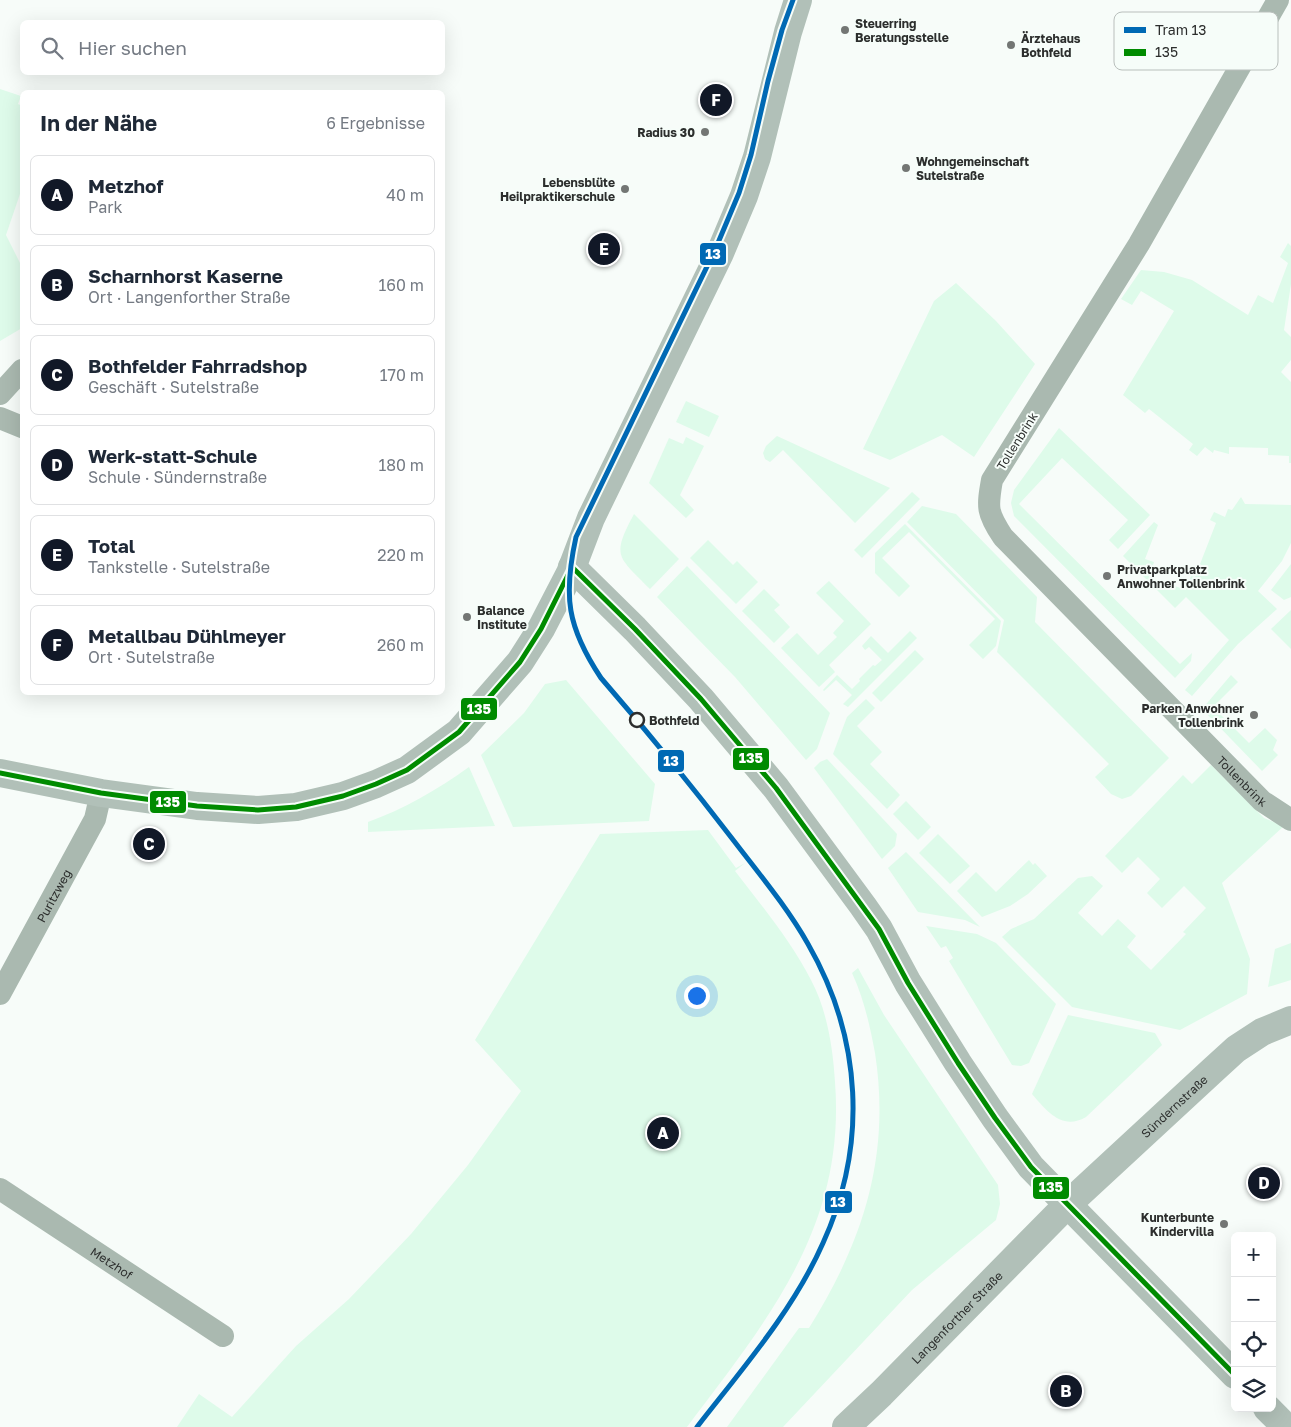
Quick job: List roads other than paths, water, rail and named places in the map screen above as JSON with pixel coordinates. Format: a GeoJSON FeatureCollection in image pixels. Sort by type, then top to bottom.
{"type":"FeatureCollection","features":[{"type":"Feature","properties":{"kind":"main road"},"geometry":{"type":"LineString","coordinates":[[0,773],[101,793],[197,806],[258,810],[296,806],[343,796],[376,784],[408,770],[459,732],[520,662],[544,622],[572,567],[591,518],[720,253],[744,196],[757,157],[788,32],[798,0]]}},
{"type":"Feature","properties":{"kind":"main road"},"geometry":{"type":"LineString","coordinates":[[572,567],[635,629],[700,699],[776,788],[879,929],[913,991],[995,1118],[1031,1167],[1067,1206],[1231,1371]]}},
{"type":"Feature","properties":{"kind":"main road","name":"Sündernstraße"},"geometry":{"type":"LineString","coordinates":[[1067,1206],[1236,1048],[1262,1032],[1291,1020]]}},
{"type":"Feature","properties":{"kind":"main road","name":"Langenforther Straße"},"geometry":{"type":"LineString","coordinates":[[846,1427],[1067,1206]]}},
{"type":"Feature","properties":{"kind":"main road"},"geometry":{"type":"LineString","coordinates":[[1271,1412],[1286,1427]]}},
{"type":"Feature","properties":{"kind":"street","name":"Tollenbrink"},"geometry":{"type":"LineString","coordinates":[[1271,12],[1278,0]]}},
{"type":"Feature","properties":{"kind":"street","name":"Tollenbrink"},"geometry":{"type":"LineString","coordinates":[[1238,70],[1143,238],[992,480],[988,501],[991,518],[1003,537],[1262,801],[1291,820]]}},
{"type":"Feature","properties":{"kind":"street"},"geometry":{"type":"LineString","coordinates":[[0,394],[20,372]]}},
{"type":"Feature","properties":{"kind":"street"},"geometry":{"type":"LineString","coordinates":[[0,418],[20,426]]}},
{"type":"Feature","properties":{"kind":"street","name":"Puritzweg"},"geometry":{"type":"LineString","coordinates":[[0,994],[95,819],[101,793]]}},
{"type":"Feature","properties":{"kind":"street","name":"Metzhof"},"geometry":{"type":"LineString","coordinates":[[0,1189],[223,1336]]}},
{"type":"Feature","properties":{"kind":"tram line","name":"13"},"geometry":{"type":"LineString","coordinates":[[697,1427],[782,1316],[811,1268],[823,1243],[837,1206],[847,1168],[852,1130],[853,1092],[848,1054],[839,1017],[826,980],[808,944],[791,917],[702,799],[601,678],[590,660],[575,627],[569,594],[570,577],[576,537],[715,250],[739,193],[751,155],[782,30],[793,0]]}},
{"type":"Feature","properties":{"kind":"place","name":"Steuerring Beratungsstelle"},"geometry":{"type":"Point","coordinates":[845,30]}},
{"type":"Feature","properties":{"kind":"place","name":"Ärztehaus Bothfeld"},"geometry":{"type":"Point","coordinates":[1011,45]}},
{"type":"Feature","properties":{"kind":"place","name":"Metallbau Dühlmeyer"},"geometry":{"type":"Point","coordinates":[716,100]}},
{"type":"Feature","properties":{"kind":"place","name":"Radius 30"},"geometry":{"type":"Point","coordinates":[705,132]}},
{"type":"Feature","properties":{"kind":"place","name":"Wohngemeinschaft Sutelstraße"},"geometry":{"type":"Point","coordinates":[906,168]}},
{"type":"Feature","properties":{"kind":"place","name":"Lebensblüte Heilpraktikerschule"},"geometry":{"type":"Point","coordinates":[625,189]}},
{"type":"Feature","properties":{"kind":"place","name":"Total"},"geometry":{"type":"Point","coordinates":[604,249]}},
{"type":"Feature","properties":{"kind":"place","name":"Privatparkplatz Anwohner Tollenbrink"},"geometry":{"type":"Point","coordinates":[1107,576]}},
{"type":"Feature","properties":{"kind":"place","name":"Balance Institute"},"geometry":{"type":"Point","coordinates":[467,617]}},
{"type":"Feature","properties":{"kind":"place","name":"Parken Anwohner Tollenbrink"},"geometry":{"type":"Point","coordinates":[1254,715]}},
{"type":"Feature","properties":{"kind":"place","name":"Bothfeld"},"geometry":{"type":"Point","coordinates":[637,720]}},
{"type":"Feature","properties":{"kind":"place","name":"Bothfelder Fahrradshop"},"geometry":{"type":"Point","coordinates":[149,844]}},
{"type":"Feature","properties":{"kind":"place","name":"Metzhof"},"geometry":{"type":"Point","coordinates":[663,1133]}},
{"type":"Feature","properties":{"kind":"place","name":"Werk-statt-Schule"},"geometry":{"type":"Point","coordinates":[1264,1183]}},
{"type":"Feature","properties":{"kind":"place","name":"Kunterbunte Kindervilla"},"geometry":{"type":"Point","coordinates":[1224,1224]}},
{"type":"Feature","properties":{"kind":"place","name":"Scharnhorst Kaserne"},"geometry":{"type":"Point","coordinates":[1066,1391]}}]}
